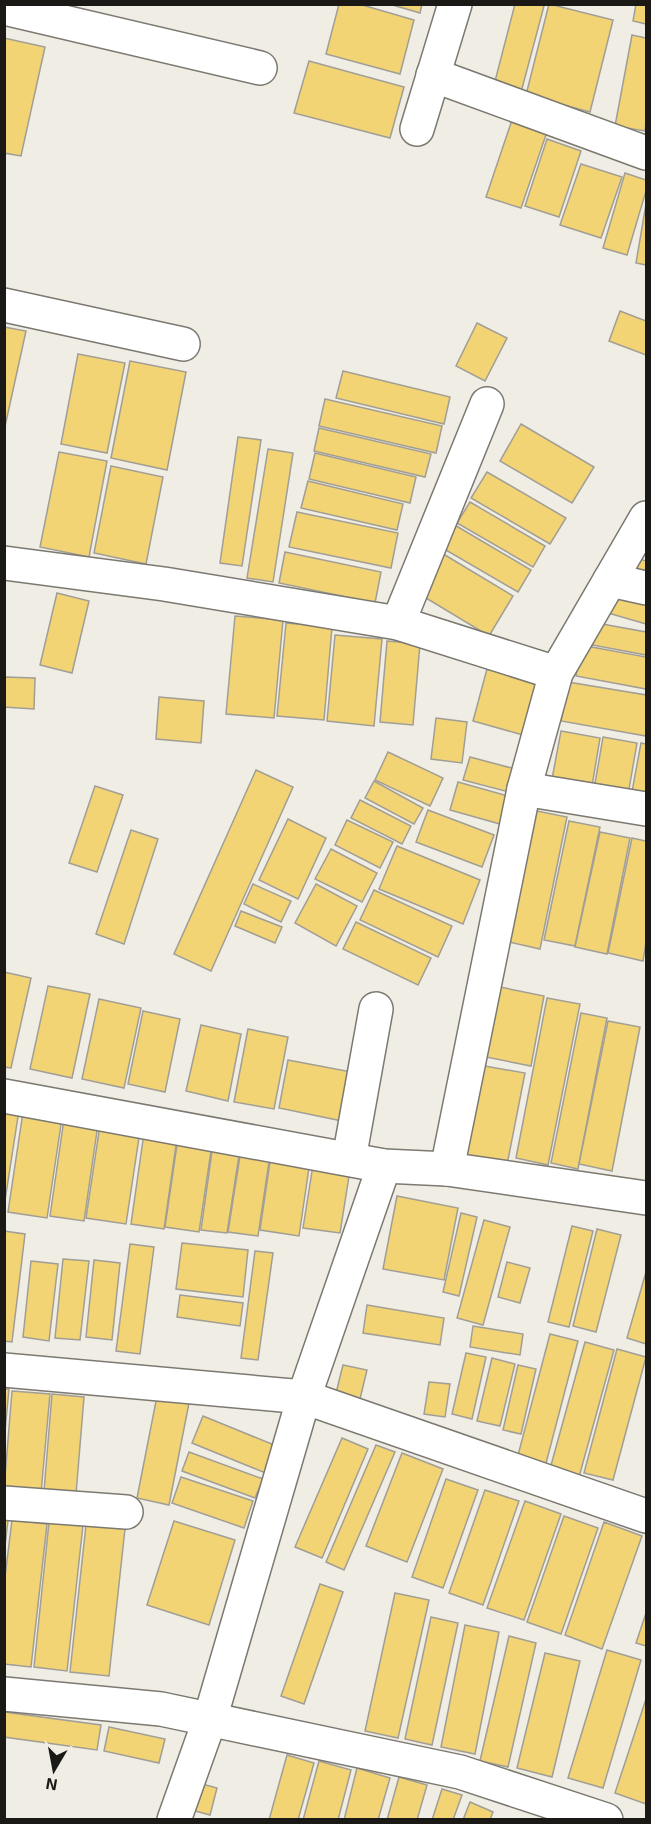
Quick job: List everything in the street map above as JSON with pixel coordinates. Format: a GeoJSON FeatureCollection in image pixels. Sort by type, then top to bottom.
{"type":"FeatureCollection","features":[{"type":"Feature","properties":{"kind":"street"},"geometry":{"type":"LineString","coordinates":[[417,129],[455,4]]}},
{"type":"Feature","properties":{"kind":"street"},"geometry":{"type":"LineString","coordinates":[[4,8],[260,68]]}},
{"type":"Feature","properties":{"kind":"street"},"geometry":{"type":"LineString","coordinates":[[433,75],[646,153]]}},
{"type":"Feature","properties":{"kind":"street"},"geometry":{"type":"LineString","coordinates":[[4,305],[183,344]]}},
{"type":"Feature","properties":{"kind":"street"},"geometry":{"type":"LineString","coordinates":[[398,623],[487,404]]}},
{"type":"Feature","properties":{"kind":"street"},"geometry":{"type":"LineString","coordinates":[[447,1169],[524,789],[556,673],[646,518]]}},
{"type":"Feature","properties":{"kind":"street"},"geometry":{"type":"LineString","coordinates":[[4,563],[164,584],[398,623],[556,673]]}},
{"type":"Feature","properties":{"kind":"street"},"geometry":{"type":"LineString","coordinates":[[610,580],[646,588]]}},
{"type":"Feature","properties":{"kind":"street"},"geometry":{"type":"LineString","coordinates":[[524,789],[646,809]]}},
{"type":"Feature","properties":{"kind":"street"},"geometry":{"type":"LineString","coordinates":[[349,1159],[376,1009]]}},
{"type":"Feature","properties":{"kind":"street"},"geometry":{"type":"LineString","coordinates":[[4,1095],[384,1166],[447,1169],[646,1198]]}},
{"type":"Feature","properties":{"kind":"street"},"geometry":{"type":"LineString","coordinates":[[174,1820],[210,1719],[304,1396],[384,1166]]}},
{"type":"Feature","properties":{"kind":"street"},"geometry":{"type":"LineString","coordinates":[[4,1370],[304,1396],[646,1516]]}},
{"type":"Feature","properties":{"kind":"street"},"geometry":{"type":"LineString","coordinates":[[4,1503],[126,1512]]}},
{"type":"Feature","properties":{"kind":"street"},"geometry":{"type":"LineString","coordinates":[[4,1694],[161,1709],[210,1719],[460,1772],[606,1820]]}},
{"type":"Feature","properties":{"kind":"building"},"geometry":{"type":"Polygon","coordinates":[[[339,4],[359,4],[414,20],[400,74],[326,54],[339,4]]]}},
{"type":"Feature","properties":{"kind":"building"},"geometry":{"type":"Polygon","coordinates":[[[389,4],[422,4],[420,13],[389,4]]]}},
{"type":"Feature","properties":{"kind":"building"},"geometry":{"type":"Polygon","coordinates":[[[515,4],[544,6],[520,96],[493,89],[515,4]]]}},
{"type":"Feature","properties":{"kind":"building"},"geometry":{"type":"Polygon","coordinates":[[[549,4],[613,20],[590,112],[526,95],[549,4]]]}},
{"type":"Feature","properties":{"kind":"building"},"geometry":{"type":"Polygon","coordinates":[[[636,4],[646,4],[646,24],[633,21],[636,4]]]}},
{"type":"Feature","properties":{"kind":"building"},"geometry":{"type":"Polygon","coordinates":[[[632,35],[646,38],[645,131],[615,126],[632,35]]]}},
{"type":"Feature","properties":{"kind":"building"},"geometry":{"type":"Polygon","coordinates":[[[4,38],[45,47],[21,156],[4,153],[4,38]]]}},
{"type":"Feature","properties":{"kind":"building"},"geometry":{"type":"Polygon","coordinates":[[[309,61],[404,87],[390,138],[294,113],[309,61]]]}},
{"type":"Feature","properties":{"kind":"building"},"geometry":{"type":"Polygon","coordinates":[[[514,114],[549,126],[521,208],[486,197],[514,114]]]}},
{"type":"Feature","properties":{"kind":"building"},"geometry":{"type":"Polygon","coordinates":[[[547,139],[581,151],[559,217],[525,206],[547,139]]]}},
{"type":"Feature","properties":{"kind":"building"},"geometry":{"type":"Polygon","coordinates":[[[581,164],[622,177],[601,238],[560,225],[581,164]]]}},
{"type":"Feature","properties":{"kind":"building"},"geometry":{"type":"Polygon","coordinates":[[[625,173],[646,180],[646,191],[627,255],[603,248],[625,173]]]}},
{"type":"Feature","properties":{"kind":"building"},"geometry":{"type":"Polygon","coordinates":[[[646,204],[646,265],[636,263],[646,204]]]}},
{"type":"Feature","properties":{"kind":"building"},"geometry":{"type":"Polygon","coordinates":[[[620,311],[646,321],[646,355],[609,341],[620,311]]]}},
{"type":"Feature","properties":{"kind":"building"},"geometry":{"type":"Polygon","coordinates":[[[477,323],[507,338],[485,381],[456,366],[477,323]]]}},
{"type":"Feature","properties":{"kind":"building"},"geometry":{"type":"Polygon","coordinates":[[[4,327],[26,331],[4,431],[4,327]]]}},
{"type":"Feature","properties":{"kind":"building"},"geometry":{"type":"Polygon","coordinates":[[[78,354],[125,363],[107,453],[61,444],[78,354]]]}},
{"type":"Feature","properties":{"kind":"building"},"geometry":{"type":"Polygon","coordinates":[[[130,361],[186,372],[167,470],[111,458],[130,361]]]}},
{"type":"Feature","properties":{"kind":"building"},"geometry":{"type":"Polygon","coordinates":[[[343,371],[450,397],[444,424],[336,398],[343,371]]]}},
{"type":"Feature","properties":{"kind":"building"},"geometry":{"type":"Polygon","coordinates":[[[325,399],[442,426],[436,453],[319,426],[325,399]]]}},
{"type":"Feature","properties":{"kind":"building"},"geometry":{"type":"Polygon","coordinates":[[[521,424],[594,467],[572,503],[500,461],[521,424]]]}},
{"type":"Feature","properties":{"kind":"building"},"geometry":{"type":"Polygon","coordinates":[[[319,428],[431,454],[425,477],[314,451],[319,428]]]}},
{"type":"Feature","properties":{"kind":"building"},"geometry":{"type":"Polygon","coordinates":[[[238,437],[261,440],[242,566],[220,563],[238,437]]]}},
{"type":"Feature","properties":{"kind":"building"},"geometry":{"type":"Polygon","coordinates":[[[268,449],[293,453],[273,582],[247,578],[268,449]]]}},
{"type":"Feature","properties":{"kind":"building"},"geometry":{"type":"Polygon","coordinates":[[[59,452],[107,461],[89,557],[40,547],[59,452]]]}},
{"type":"Feature","properties":{"kind":"building"},"geometry":{"type":"Polygon","coordinates":[[[315,453],[416,477],[410,503],[309,479],[315,453]]]}},
{"type":"Feature","properties":{"kind":"building"},"geometry":{"type":"Polygon","coordinates":[[[111,466],[163,477],[146,564],[94,553],[111,466]]]}},
{"type":"Feature","properties":{"kind":"building"},"geometry":{"type":"Polygon","coordinates":[[[487,472],[566,518],[550,544],[471,498],[487,472]]]}},
{"type":"Feature","properties":{"kind":"building"},"geometry":{"type":"Polygon","coordinates":[[[308,481],[403,504],[397,530],[301,508],[308,481]]]}},
{"type":"Feature","properties":{"kind":"building"},"geometry":{"type":"Polygon","coordinates":[[[470,502],[545,546],[533,567],[457,523],[470,502]]]}},
{"type":"Feature","properties":{"kind":"building"},"geometry":{"type":"Polygon","coordinates":[[[297,512],[398,533],[391,568],[289,547],[297,512]]]}},
{"type":"Feature","properties":{"kind":"building"},"geometry":{"type":"Polygon","coordinates":[[[453,524],[531,570],[518,592],[439,546],[453,524]]]}},
{"type":"Feature","properties":{"kind":"building"},"geometry":{"type":"Polygon","coordinates":[[[285,552],[381,572],[375,603],[279,583],[285,552]]]}},
{"type":"Feature","properties":{"kind":"building"},"geometry":{"type":"Polygon","coordinates":[[[440,552],[513,596],[489,636],[416,592],[440,552]]]}},
{"type":"Feature","properties":{"kind":"building"},"geometry":{"type":"Polygon","coordinates":[[[631,556],[646,561],[646,579],[626,572],[631,556]]]}},
{"type":"Feature","properties":{"kind":"building"},"geometry":{"type":"Polygon","coordinates":[[[614,591],[646,599],[646,624],[608,613],[614,591]]]}},
{"type":"Feature","properties":{"kind":"building"},"geometry":{"type":"Polygon","coordinates":[[[57,593],[89,601],[72,673],[40,665],[57,593]]]}},
{"type":"Feature","properties":{"kind":"building"},"geometry":{"type":"Polygon","coordinates":[[[235,616],[283,620],[274,718],[226,714],[235,616]]]}},
{"type":"Feature","properties":{"kind":"building"},"geometry":{"type":"Polygon","coordinates":[[[591,622],[646,632],[646,655],[587,644],[591,622]]]}},
{"type":"Feature","properties":{"kind":"building"},"geometry":{"type":"Polygon","coordinates":[[[286,623],[332,627],[324,720],[277,716],[286,623]]]}},
{"type":"Feature","properties":{"kind":"building"},"geometry":{"type":"Polygon","coordinates":[[[335,635],[382,639],[374,726],[327,721],[335,635]]]}},
{"type":"Feature","properties":{"kind":"building"},"geometry":{"type":"Polygon","coordinates":[[[387,641],[420,644],[413,725],[380,722],[387,641]]]}},
{"type":"Feature","properties":{"kind":"building"},"geometry":{"type":"Polygon","coordinates":[[[581,645],[646,657],[646,689],[576,676],[581,645]]]}},
{"type":"Feature","properties":{"kind":"building"},"geometry":{"type":"Polygon","coordinates":[[[487,669],[537,683],[523,735],[473,721],[487,669]]]}},
{"type":"Feature","properties":{"kind":"building"},"geometry":{"type":"Polygon","coordinates":[[[4,677],[35,678],[34,709],[4,707],[4,677]]]}},
{"type":"Feature","properties":{"kind":"building"},"geometry":{"type":"Polygon","coordinates":[[[568,682],[646,695],[646,736],[561,721],[568,682]]]}},
{"type":"Feature","properties":{"kind":"building"},"geometry":{"type":"Polygon","coordinates":[[[159,697],[204,701],[201,743],[156,739],[159,697]]]}},
{"type":"Feature","properties":{"kind":"building"},"geometry":{"type":"Polygon","coordinates":[[[436,718],[467,722],[462,763],[431,759],[436,718]]]}},
{"type":"Feature","properties":{"kind":"building"},"geometry":{"type":"Polygon","coordinates":[[[561,731],[600,738],[592,786],[552,779],[561,731]]]}},
{"type":"Feature","properties":{"kind":"building"},"geometry":{"type":"Polygon","coordinates":[[[603,737],[637,743],[628,795],[594,789],[603,737]]]}},
{"type":"Feature","properties":{"kind":"building"},"geometry":{"type":"Polygon","coordinates":[[[641,743],[646,744],[646,800],[631,797],[641,743]]]}},
{"type":"Feature","properties":{"kind":"building"},"geometry":{"type":"Polygon","coordinates":[[[388,752],[443,778],[430,806],[375,780],[388,752]]]}},
{"type":"Feature","properties":{"kind":"building"},"geometry":{"type":"Polygon","coordinates":[[[470,757],[519,770],[513,793],[463,780],[470,757]]]}},
{"type":"Feature","properties":{"kind":"building"},"geometry":{"type":"Polygon","coordinates":[[[256,770],[293,787],[211,971],[174,954],[256,770]]]}},
{"type":"Feature","properties":{"kind":"building"},"geometry":{"type":"Polygon","coordinates":[[[374,781],[423,808],[414,824],[365,798],[374,781]]]}},
{"type":"Feature","properties":{"kind":"building"},"geometry":{"type":"Polygon","coordinates":[[[458,782],[508,796],[500,824],[450,810],[458,782]]]}},
{"type":"Feature","properties":{"kind":"building"},"geometry":{"type":"Polygon","coordinates":[[[95,786],[123,795],[97,872],[69,863],[95,786]]]}},
{"type":"Feature","properties":{"kind":"building"},"geometry":{"type":"Polygon","coordinates":[[[360,800],[411,826],[402,844],[351,818],[360,800]]]}},
{"type":"Feature","properties":{"kind":"building"},"geometry":{"type":"Polygon","coordinates":[[[428,810],[494,835],[482,867],[416,842],[428,810]]]}},
{"type":"Feature","properties":{"kind":"building"},"geometry":{"type":"Polygon","coordinates":[[[532,810],[567,817],[540,949],[505,941],[532,810]]]}},
{"type":"Feature","properties":{"kind":"building"},"geometry":{"type":"Polygon","coordinates":[[[288,819],[326,838],[298,899],[259,880],[288,819]]]}},
{"type":"Feature","properties":{"kind":"building"},"geometry":{"type":"Polygon","coordinates":[[[347,820],[393,842],[380,868],[335,845],[347,820]]]}},
{"type":"Feature","properties":{"kind":"building"},"geometry":{"type":"Polygon","coordinates":[[[569,821],[600,827],[575,946],[544,940],[569,821]]]}},
{"type":"Feature","properties":{"kind":"building"},"geometry":{"type":"Polygon","coordinates":[[[131,830],[158,839],[124,944],[96,934],[131,830]]]}},
{"type":"Feature","properties":{"kind":"building"},"geometry":{"type":"Polygon","coordinates":[[[600,832],[630,838],[607,954],[575,947],[600,832]]]}},
{"type":"Feature","properties":{"kind":"building"},"geometry":{"type":"Polygon","coordinates":[[[632,838],[646,841],[646,942],[643,961],[608,953],[632,838]]]}},
{"type":"Feature","properties":{"kind":"building"},"geometry":{"type":"Polygon","coordinates":[[[397,846],[480,880],[463,924],[379,889],[397,846]]]}},
{"type":"Feature","properties":{"kind":"building"},"geometry":{"type":"Polygon","coordinates":[[[331,849],[377,873],[362,902],[315,879],[331,849]]]}},
{"type":"Feature","properties":{"kind":"building"},"geometry":{"type":"Polygon","coordinates":[[[253,884],[291,901],[281,922],[244,904],[253,884]]]}},
{"type":"Feature","properties":{"kind":"building"},"geometry":{"type":"Polygon","coordinates":[[[316,884],[357,906],[336,946],[295,923],[316,884]]]}},
{"type":"Feature","properties":{"kind":"building"},"geometry":{"type":"Polygon","coordinates":[[[374,890],[452,926],[438,957],[360,920],[374,890]]]}},
{"type":"Feature","properties":{"kind":"building"},"geometry":{"type":"Polygon","coordinates":[[[241,911],[282,927],[275,943],[235,926],[241,911]]]}},
{"type":"Feature","properties":{"kind":"building"},"geometry":{"type":"Polygon","coordinates":[[[356,922],[431,958],[418,985],[343,949],[356,922]]]}},
{"type":"Feature","properties":{"kind":"building"},"geometry":{"type":"Polygon","coordinates":[[[4,972],[31,978],[11,1068],[4,1067],[4,972]]]}},
{"type":"Feature","properties":{"kind":"building"},"geometry":{"type":"Polygon","coordinates":[[[48,986],[90,994],[72,1078],[30,1069],[48,986]]]}},
{"type":"Feature","properties":{"kind":"building"},"geometry":{"type":"Polygon","coordinates":[[[495,986],[544,996],[531,1066],[481,1056],[495,986]]]}},
{"type":"Feature","properties":{"kind":"building"},"geometry":{"type":"Polygon","coordinates":[[[547,998],[580,1004],[548,1165],[516,1158],[547,998]]]}},
{"type":"Feature","properties":{"kind":"building"},"geometry":{"type":"Polygon","coordinates":[[[99,999],[141,1008],[124,1088],[82,1079],[99,999]]]}},
{"type":"Feature","properties":{"kind":"building"},"geometry":{"type":"Polygon","coordinates":[[[143,1011],[180,1019],[165,1092],[128,1084],[143,1011]]]}},
{"type":"Feature","properties":{"kind":"building"},"geometry":{"type":"Polygon","coordinates":[[[581,1013],[607,1018],[578,1169],[551,1163],[581,1013]]]}},
{"type":"Feature","properties":{"kind":"building"},"geometry":{"type":"Polygon","coordinates":[[[608,1021],[640,1027],[612,1171],[579,1164],[608,1021]]]}},
{"type":"Feature","properties":{"kind":"building"},"geometry":{"type":"Polygon","coordinates":[[[201,1025],[241,1034],[228,1101],[186,1091],[201,1025]]]}},
{"type":"Feature","properties":{"kind":"building"},"geometry":{"type":"Polygon","coordinates":[[[248,1029],[288,1037],[274,1109],[234,1102],[248,1029]]]}},
{"type":"Feature","properties":{"kind":"building"},"geometry":{"type":"Polygon","coordinates":[[[288,1060],[357,1073],[347,1122],[279,1108],[288,1060]]]}},
{"type":"Feature","properties":{"kind":"building"},"geometry":{"type":"Polygon","coordinates":[[[479,1065],[525,1073],[507,1165],[461,1156],[479,1065]]]}},
{"type":"Feature","properties":{"kind":"building"},"geometry":{"type":"Polygon","coordinates":[[[4,1108],[19,1110],[4,1207],[4,1108]]]}},
{"type":"Feature","properties":{"kind":"building"},"geometry":{"type":"Polygon","coordinates":[[[23,1112],[62,1118],[47,1218],[8,1212],[23,1112]]]}},
{"type":"Feature","properties":{"kind":"building"},"geometry":{"type":"Polygon","coordinates":[[[64,1119],[98,1124],[84,1221],[50,1216],[64,1119]]]}},
{"type":"Feature","properties":{"kind":"building"},"geometry":{"type":"Polygon","coordinates":[[[100,1125],[140,1131],[126,1224],[86,1218],[100,1125]]]}},
{"type":"Feature","properties":{"kind":"building"},"geometry":{"type":"Polygon","coordinates":[[[144,1133],[177,1138],[164,1229],[131,1224],[144,1133]]]}},
{"type":"Feature","properties":{"kind":"building"},"geometry":{"type":"Polygon","coordinates":[[[178,1138],[212,1144],[199,1232],[165,1227],[178,1138]]]}},
{"type":"Feature","properties":{"kind":"building"},"geometry":{"type":"Polygon","coordinates":[[[213,1144],[240,1149],[227,1233],[201,1230],[213,1144]]]}},
{"type":"Feature","properties":{"kind":"building"},"geometry":{"type":"Polygon","coordinates":[[[241,1150],[270,1155],[258,1236],[228,1232],[241,1150]]]}},
{"type":"Feature","properties":{"kind":"building"},"geometry":{"type":"Polygon","coordinates":[[[271,1155],[310,1161],[299,1236],[260,1230],[271,1155]]]}},
{"type":"Feature","properties":{"kind":"building"},"geometry":{"type":"Polygon","coordinates":[[[313,1165],[350,1170],[340,1233],[303,1228],[313,1165]]]}},
{"type":"Feature","properties":{"kind":"building"},"geometry":{"type":"Polygon","coordinates":[[[397,1196],[458,1208],[444,1280],[383,1269],[397,1196]]]}},
{"type":"Feature","properties":{"kind":"building"},"geometry":{"type":"Polygon","coordinates":[[[461,1213],[477,1217],[459,1296],[443,1292],[461,1213]]]}},
{"type":"Feature","properties":{"kind":"building"},"geometry":{"type":"Polygon","coordinates":[[[484,1220],[510,1227],[483,1325],[457,1318],[484,1220]]]}},
{"type":"Feature","properties":{"kind":"building"},"geometry":{"type":"Polygon","coordinates":[[[572,1226],[593,1231],[569,1327],[548,1322],[572,1226]]]}},
{"type":"Feature","properties":{"kind":"building"},"geometry":{"type":"Polygon","coordinates":[[[597,1229],[621,1235],[596,1332],[573,1326],[597,1229]]]}},
{"type":"Feature","properties":{"kind":"building"},"geometry":{"type":"Polygon","coordinates":[[[4,1231],[25,1234],[12,1342],[4,1341],[4,1231]]]}},
{"type":"Feature","properties":{"kind":"building"},"geometry":{"type":"Polygon","coordinates":[[[182,1243],[248,1250],[243,1297],[176,1289],[182,1243]]]}},
{"type":"Feature","properties":{"kind":"building"},"geometry":{"type":"Polygon","coordinates":[[[130,1244],[154,1247],[140,1354],[116,1351],[130,1244]]]}},
{"type":"Feature","properties":{"kind":"building"},"geometry":{"type":"Polygon","coordinates":[[[255,1251],[273,1253],[258,1360],[241,1358],[255,1251]]]}},
{"type":"Feature","properties":{"kind":"building"},"geometry":{"type":"Polygon","coordinates":[[[63,1259],[89,1261],[80,1340],[55,1338],[63,1259]]]}},
{"type":"Feature","properties":{"kind":"building"},"geometry":{"type":"Polygon","coordinates":[[[94,1260],[120,1263],[112,1340],[86,1337],[94,1260]]]}},
{"type":"Feature","properties":{"kind":"building"},"geometry":{"type":"Polygon","coordinates":[[[31,1261],[58,1264],[49,1341],[23,1337],[31,1261]]]}},
{"type":"Feature","properties":{"kind":"building"},"geometry":{"type":"Polygon","coordinates":[[[507,1262],[530,1268],[520,1303],[498,1297],[507,1262]]]}},
{"type":"Feature","properties":{"kind":"building"},"geometry":{"type":"Polygon","coordinates":[[[646,1272],[646,1344],[627,1338],[646,1272]]]}},
{"type":"Feature","properties":{"kind":"building"},"geometry":{"type":"Polygon","coordinates":[[[180,1295],[243,1303],[240,1326],[177,1317],[180,1295]]]}},
{"type":"Feature","properties":{"kind":"building"},"geometry":{"type":"Polygon","coordinates":[[[367,1305],[444,1318],[440,1345],[363,1333],[367,1305]]]}},
{"type":"Feature","properties":{"kind":"building"},"geometry":{"type":"Polygon","coordinates":[[[473,1326],[523,1334],[520,1355],[470,1347],[473,1326]]]}},
{"type":"Feature","properties":{"kind":"building"},"geometry":{"type":"Polygon","coordinates":[[[550,1334],[578,1341],[545,1467],[517,1459],[550,1334]]]}},
{"type":"Feature","properties":{"kind":"building"},"geometry":{"type":"Polygon","coordinates":[[[585,1342],[614,1350],[579,1477],[550,1469],[585,1342]]]}},
{"type":"Feature","properties":{"kind":"building"},"geometry":{"type":"Polygon","coordinates":[[[617,1349],[646,1357],[613,1480],[584,1473],[617,1349]]]}},
{"type":"Feature","properties":{"kind":"building"},"geometry":{"type":"Polygon","coordinates":[[[466,1353],[486,1357],[472,1419],[452,1414],[466,1353]]]}},
{"type":"Feature","properties":{"kind":"building"},"geometry":{"type":"Polygon","coordinates":[[[492,1358],[515,1364],[500,1426],[477,1421],[492,1358]]]}},
{"type":"Feature","properties":{"kind":"building"},"geometry":{"type":"Polygon","coordinates":[[[343,1365],[367,1370],[359,1403],[335,1397],[343,1365]]]}},
{"type":"Feature","properties":{"kind":"building"},"geometry":{"type":"Polygon","coordinates":[[[518,1365],[536,1369],[521,1434],[503,1430],[518,1365]]]}},
{"type":"Feature","properties":{"kind":"building"},"geometry":{"type":"Polygon","coordinates":[[[429,1382],[450,1384],[445,1417],[424,1414],[429,1382]]]}},
{"type":"Feature","properties":{"kind":"building"},"geometry":{"type":"Polygon","coordinates":[[[4,1389],[9,1389],[4,1442],[4,1389]]]}},
{"type":"Feature","properties":{"kind":"building"},"geometry":{"type":"Polygon","coordinates":[[[12,1391],[50,1394],[41,1493],[4,1489],[12,1391]]]}},
{"type":"Feature","properties":{"kind":"building"},"geometry":{"type":"Polygon","coordinates":[[[158,1391],[190,1398],[169,1505],[137,1498],[158,1391]]]}},
{"type":"Feature","properties":{"kind":"building"},"geometry":{"type":"Polygon","coordinates":[[[52,1394],[84,1397],[76,1494],[44,1491],[52,1394]]]}},
{"type":"Feature","properties":{"kind":"building"},"geometry":{"type":"Polygon","coordinates":[[[203,1416],[279,1447],[268,1474],[192,1443],[203,1416]]]}},
{"type":"Feature","properties":{"kind":"building"},"geometry":{"type":"Polygon","coordinates":[[[342,1438],[368,1449],[322,1558],[295,1547],[342,1438]]]}},
{"type":"Feature","properties":{"kind":"building"},"geometry":{"type":"Polygon","coordinates":[[[376,1445],[395,1452],[344,1570],[326,1562],[376,1445]]]}},
{"type":"Feature","properties":{"kind":"building"},"geometry":{"type":"Polygon","coordinates":[[[189,1452],[263,1479],[255,1498],[182,1471],[189,1452]]]}},
{"type":"Feature","properties":{"kind":"building"},"geometry":{"type":"Polygon","coordinates":[[[402,1453],[443,1469],[407,1562],[366,1546],[402,1453]]]}},
{"type":"Feature","properties":{"kind":"building"},"geometry":{"type":"Polygon","coordinates":[[[181,1477],[253,1501],[244,1528],[172,1503],[181,1477]]]}},
{"type":"Feature","properties":{"kind":"building"},"geometry":{"type":"Polygon","coordinates":[[[446,1479],[478,1490],[443,1588],[412,1577],[446,1479]]]}},
{"type":"Feature","properties":{"kind":"building"},"geometry":{"type":"Polygon","coordinates":[[[485,1490],[519,1501],[483,1605],[449,1593],[485,1490]]]}},
{"type":"Feature","properties":{"kind":"building"},"geometry":{"type":"Polygon","coordinates":[[[525,1501],[561,1514],[524,1620],[487,1608],[525,1501]]]}},
{"type":"Feature","properties":{"kind":"building"},"geometry":{"type":"Polygon","coordinates":[[[564,1516],[598,1528],[561,1634],[527,1622],[564,1516]]]}},
{"type":"Feature","properties":{"kind":"building"},"geometry":{"type":"Polygon","coordinates":[[[4,1519],[8,1520],[4,1555],[4,1519]]]}},
{"type":"Feature","properties":{"kind":"building"},"geometry":{"type":"Polygon","coordinates":[[[12,1520],[47,1524],[31,1667],[4,1664],[4,1585],[12,1520]]]}},
{"type":"Feature","properties":{"kind":"building"},"geometry":{"type":"Polygon","coordinates":[[[174,1521],[235,1540],[209,1625],[147,1605],[174,1521]]]}},
{"type":"Feature","properties":{"kind":"building"},"geometry":{"type":"Polygon","coordinates":[[[49,1522],[83,1525],[67,1671],[34,1667],[49,1522]]]}},
{"type":"Feature","properties":{"kind":"building"},"geometry":{"type":"Polygon","coordinates":[[[604,1522],[642,1536],[602,1649],[565,1635],[604,1522]]]}},
{"type":"Feature","properties":{"kind":"building"},"geometry":{"type":"Polygon","coordinates":[[[86,1525],[125,1529],[109,1676],[70,1672],[86,1525]]]}},
{"type":"Feature","properties":{"kind":"building"},"geometry":{"type":"Polygon","coordinates":[[[320,1584],[343,1592],[304,1704],[281,1696],[320,1584]]]}},
{"type":"Feature","properties":{"kind":"building"},"geometry":{"type":"Polygon","coordinates":[[[395,1593],[429,1600],[398,1738],[365,1731],[395,1593]]]}},
{"type":"Feature","properties":{"kind":"building"},"geometry":{"type":"Polygon","coordinates":[[[646,1613],[646,1646],[636,1643],[646,1613]]]}},
{"type":"Feature","properties":{"kind":"building"},"geometry":{"type":"Polygon","coordinates":[[[431,1617],[458,1623],[432,1745],[405,1739],[431,1617]]]}},
{"type":"Feature","properties":{"kind":"building"},"geometry":{"type":"Polygon","coordinates":[[[465,1625],[499,1632],[475,1754],[441,1747],[465,1625]]]}},
{"type":"Feature","properties":{"kind":"building"},"geometry":{"type":"Polygon","coordinates":[[[509,1636],[536,1643],[508,1767],[480,1761],[509,1636]]]}},
{"type":"Feature","properties":{"kind":"building"},"geometry":{"type":"Polygon","coordinates":[[[607,1650],[641,1660],[603,1788],[568,1778],[607,1650]]]}},
{"type":"Feature","properties":{"kind":"building"},"geometry":{"type":"Polygon","coordinates":[[[545,1653],[580,1661],[552,1777],[517,1768],[545,1653]]]}},
{"type":"Feature","properties":{"kind":"building"},"geometry":{"type":"Polygon","coordinates":[[[646,1699],[646,1804],[615,1793],[646,1699]]]}},
{"type":"Feature","properties":{"kind":"building"},"geometry":{"type":"Polygon","coordinates":[[[4,1712],[101,1725],[97,1750],[4,1737],[4,1712]]]}},
{"type":"Feature","properties":{"kind":"building"},"geometry":{"type":"Polygon","coordinates":[[[109,1727],[165,1739],[159,1763],[104,1751],[109,1727]]]}},
{"type":"Feature","properties":{"kind":"building"},"geometry":{"type":"Polygon","coordinates":[[[287,1755],[314,1763],[298,1820],[269,1820],[287,1755]]]}},
{"type":"Feature","properties":{"kind":"building"},"geometry":{"type":"Polygon","coordinates":[[[319,1761],[351,1770],[338,1820],[303,1820],[319,1761]]]}},
{"type":"Feature","properties":{"kind":"building"},"geometry":{"type":"Polygon","coordinates":[[[357,1768],[390,1778],[378,1820],[344,1820],[357,1768]]]}},
{"type":"Feature","properties":{"kind":"building"},"geometry":{"type":"Polygon","coordinates":[[[399,1777],[427,1785],[417,1820],[387,1820],[399,1777]]]}},
{"type":"Feature","properties":{"kind":"building"},"geometry":{"type":"Polygon","coordinates":[[[191,1781],[217,1788],[210,1815],[184,1808],[191,1781]]]}},
{"type":"Feature","properties":{"kind":"building"},"geometry":{"type":"Polygon","coordinates":[[[442,1789],[462,1795],[453,1820],[432,1820],[442,1789]]]}},
{"type":"Feature","properties":{"kind":"building"},"geometry":{"type":"Polygon","coordinates":[[[470,1802],[493,1812],[490,1820],[463,1820],[470,1802]]]}}]}
